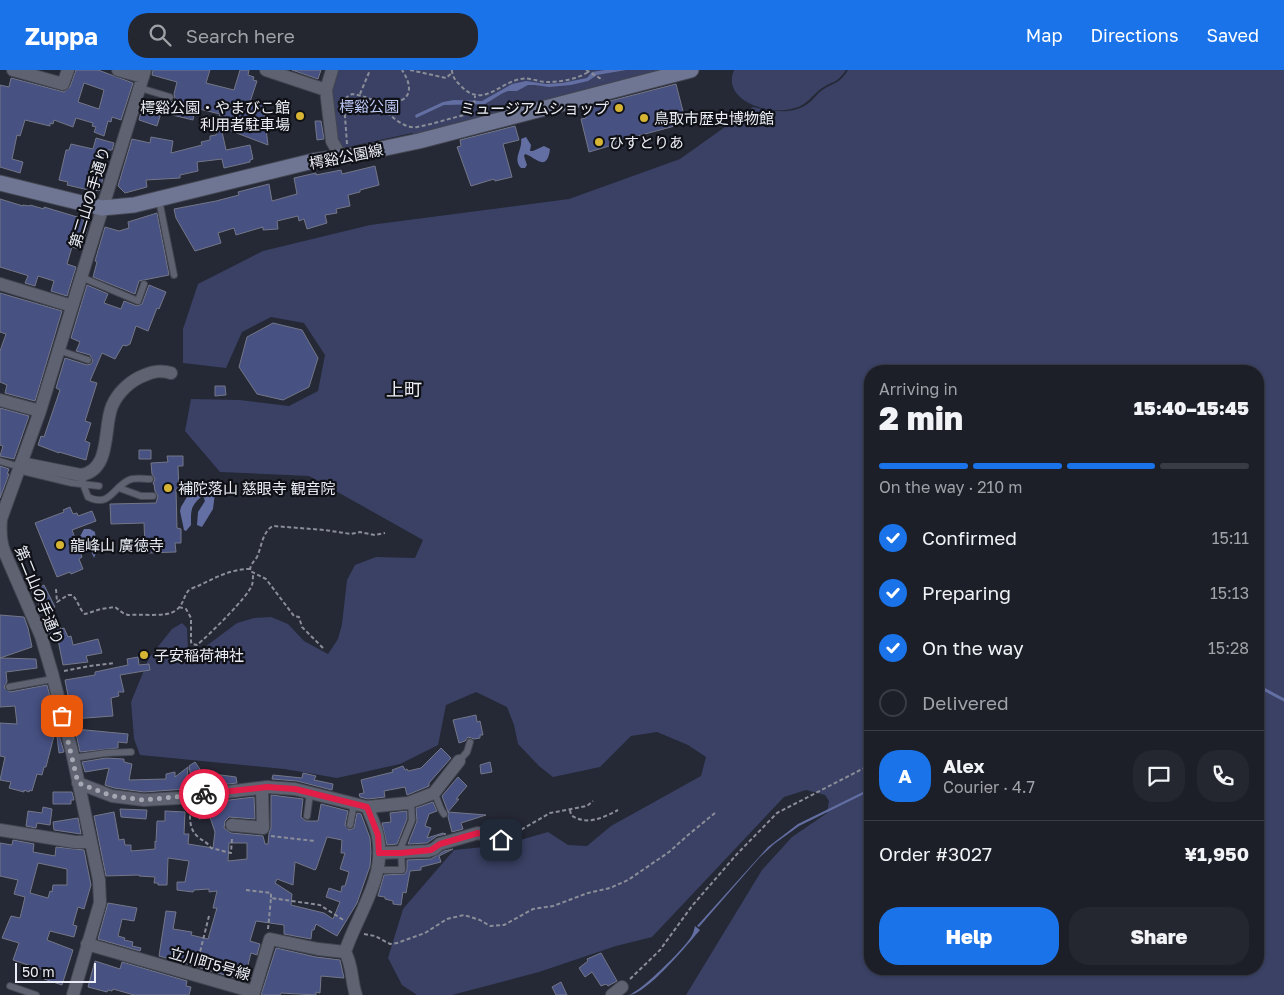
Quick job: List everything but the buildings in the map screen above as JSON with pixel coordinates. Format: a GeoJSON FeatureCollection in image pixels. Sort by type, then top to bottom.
{"type":"FeatureCollection","features":[{"type":"Feature","properties":{"kind":"main road","name":"樗谿公園線"},"geometry":{"type":"LineString","coordinates":[[0,183],[102,208],[134,205],[313,161],[345,157],[419,141],[691,70]]}},
{"type":"Feature","properties":{"kind":"street"},"geometry":{"type":"LineString","coordinates":[[13,70],[39,73],[64,84],[68,70]]}},
{"type":"Feature","properties":{"kind":"street"},"geometry":{"type":"LineString","coordinates":[[118,70],[143,79]]}},
{"type":"Feature","properties":{"kind":"street"},"geometry":{"type":"LineString","coordinates":[[266,70],[326,90]]}},
{"type":"Feature","properties":{"kind":"street"},"geometry":{"type":"LineString","coordinates":[[332,70],[326,90],[332,141],[345,157]]}},
{"type":"Feature","properties":{"kind":"street","name":"第二山の手通り"},"geometry":{"type":"LineString","coordinates":[[73,995],[100,903],[99,880],[73,758],[52,676],[41,636],[2,544],[0,536],[1,518],[40,411],[143,79]]}},
{"type":"Feature","properties":{"kind":"street"},"geometry":{"type":"LineString","coordinates":[[0,284],[72,306]]}},
{"type":"Feature","properties":{"kind":"street"},"geometry":{"type":"LineString","coordinates":[[20,467],[83,479],[100,460],[104,449],[111,407],[128,384],[152,372],[171,373]]}},
{"type":"Feature","properties":{"kind":"street"},"geometry":{"type":"LineString","coordinates":[[0,400],[40,411]]}},
{"type":"Feature","properties":{"kind":"street"},"geometry":{"type":"LineString","coordinates":[[78,783],[112,796],[144,800],[262,788],[295,789],[367,807],[411,802],[434,792],[459,761]]}},
{"type":"Feature","properties":{"kind":"street"},"geometry":{"type":"LineString","coordinates":[[232,826],[263,828],[262,788]]}},
{"type":"Feature","properties":{"kind":"street"},"geometry":{"type":"LineString","coordinates":[[346,952],[359,931],[377,870],[379,853],[378,835],[367,807]]}},
{"type":"Feature","properties":{"kind":"street"},"geometry":{"type":"LineString","coordinates":[[0,830],[75,842],[90,842]]}},
{"type":"Feature","properties":{"kind":"street"},"geometry":{"type":"LineString","coordinates":[[379,853],[431,850],[440,844],[478,833],[501,840]]}},
{"type":"Feature","properties":{"kind":"street"},"geometry":{"type":"LineString","coordinates":[[270,939],[318,949],[346,952]]}},
{"type":"Feature","properties":{"kind":"street","name":"立川町5号線"},"geometry":{"type":"LineString","coordinates":[[87,944],[254,992],[270,939]]}},
{"type":"Feature","properties":{"kind":"street"},"geometry":{"type":"LineString","coordinates":[[346,952],[350,962],[356,995]]}},
{"type":"Feature","properties":{"kind":"lane"},"geometry":{"type":"LineString","coordinates":[[143,79],[170,97]]}},
{"type":"Feature","properties":{"kind":"lane"},"geometry":{"type":"LineString","coordinates":[[159,200],[174,275]]}},
{"type":"Feature","properties":{"kind":"lane"},"geometry":{"type":"LineString","coordinates":[[81,277],[138,301],[144,284]]}},
{"type":"Feature","properties":{"kind":"lane"},"geometry":{"type":"LineString","coordinates":[[58,350],[88,360]]}},
{"type":"Feature","properties":{"kind":"lane"},"geometry":{"type":"LineString","coordinates":[[0,461],[20,467]]}},
{"type":"Feature","properties":{"kind":"lane"},"geometry":{"type":"LineString","coordinates":[[83,479],[99,486]]}},
{"type":"Feature","properties":{"kind":"lane"},"geometry":{"type":"LineString","coordinates":[[83,479],[88,497],[96,500],[103,500],[114,494],[118,488],[130,480],[150,479]]}},
{"type":"Feature","properties":{"kind":"lane"},"geometry":{"type":"LineString","coordinates":[[118,488],[141,496],[153,496]]}},
{"type":"Feature","properties":{"kind":"lane"},"geometry":{"type":"LineString","coordinates":[[9,686],[52,676]]}},
{"type":"Feature","properties":{"kind":"lane"},"geometry":{"type":"LineString","coordinates":[[459,761],[467,752],[470,742]]}},
{"type":"Feature","properties":{"kind":"lane"},"geometry":{"type":"LineString","coordinates":[[73,758],[106,753],[131,752]]}},
{"type":"Feature","properties":{"kind":"lane"},"geometry":{"type":"LineString","coordinates":[[307,816],[310,792]]}},
{"type":"Feature","properties":{"kind":"lane"},"geometry":{"type":"LineString","coordinates":[[434,792],[444,814]]}},
{"type":"Feature","properties":{"kind":"lane"},"geometry":{"type":"LineString","coordinates":[[377,870],[402,870],[401,853],[403,841],[412,820],[411,802]]}},
{"type":"Feature","properties":{"kind":"lane"},"geometry":{"type":"LineString","coordinates":[[350,825],[354,804]]}},
{"type":"Feature","properties":{"kind":"lane"},"geometry":{"type":"LineString","coordinates":[[10,986],[36,995]]}},
{"type":"Feature","properties":{"kind":"path"},"geometry":{"type":"LineString","coordinates":[[360,94],[370,70]]}},
{"type":"Feature","properties":{"kind":"path"},"geometry":{"type":"LineString","coordinates":[[345,157],[344,103],[347,97],[352,94],[360,94],[381,101],[396,101],[406,97],[409,93],[408,80],[402,70]]}},
{"type":"Feature","properties":{"kind":"path"},"geometry":{"type":"LineString","coordinates":[[410,70],[446,78],[452,72],[464,88],[475,95],[485,95],[521,79],[530,78],[547,82],[577,77],[588,72],[598,78]]}},
{"type":"Feature","properties":{"kind":"path"},"geometry":{"type":"LineString","coordinates":[[381,101],[384,109],[397,121],[416,128],[464,115],[472,108],[475,95]]}},
{"type":"Feature","properties":{"kind":"path"},"geometry":{"type":"LineString","coordinates":[[250,569],[251,564],[258,556],[261,539],[272,526],[350,534],[360,532],[375,535],[385,533]]}},
{"type":"Feature","properties":{"kind":"path"},"geometry":{"type":"LineString","coordinates":[[250,569],[253,573],[261,575],[266,579],[294,616],[299,617],[302,627],[323,648]]}},
{"type":"Feature","properties":{"kind":"path"},"geometry":{"type":"LineString","coordinates":[[56,589],[57,602],[68,595],[72,595],[76,598],[85,614],[115,607],[128,614],[166,614],[175,611],[179,607],[188,591],[206,581],[228,572],[250,569]]}},
{"type":"Feature","properties":{"kind":"path"},"geometry":{"type":"LineString","coordinates":[[179,607],[186,609],[190,615],[191,642],[197,645],[222,621],[252,586],[253,573]]}},
{"type":"Feature","properties":{"kind":"path"},"geometry":{"type":"LineString","coordinates":[[52,676],[90,666],[115,664]]}},
{"type":"Feature","properties":{"kind":"path"},"geometry":{"type":"LineString","coordinates":[[617,991],[660,950],[698,899],[737,854],[777,813],[864,768]]}},
{"type":"Feature","properties":{"kind":"path"},"geometry":{"type":"LineString","coordinates":[[190,796],[191,828],[198,838],[206,841],[211,848],[231,853],[232,826]]}},
{"type":"Feature","properties":{"kind":"path"},"geometry":{"type":"LineString","coordinates":[[501,840],[550,813],[587,806],[593,801]]}},
{"type":"Feature","properties":{"kind":"path"},"geometry":{"type":"LineString","coordinates":[[570,810],[571,815],[574,817],[588,821],[601,819],[618,810]]}},
{"type":"Feature","properties":{"kind":"path"},"geometry":{"type":"LineString","coordinates":[[271,898],[320,905],[359,931],[375,936],[390,944],[425,933],[447,919],[464,915],[480,920],[490,926],[504,925],[533,909],[553,906],[588,893],[610,888],[628,880],[670,852],[715,813]]}},
{"type":"Feature","properties":{"kind":"path"},"geometry":{"type":"LineString","coordinates":[[263,828],[263,835],[315,841]]}},
{"type":"Feature","properties":{"kind":"path"},"geometry":{"type":"LineString","coordinates":[[246,890],[271,893],[267,938],[270,939]]}},
{"type":"Feature","properties":{"kind":"path"},"geometry":{"type":"LineString","coordinates":[[194,976],[209,916]]}},
{"type":"Feature","properties":{"kind":"green space","name":"樗谿公園"},"geometry":{"type":"Polygon","coordinates":[[[337,70],[667,70],[416,136],[412,133],[343,148],[337,140],[331,89],[337,70]]]}},
{"type":"Feature","properties":{"kind":"green space"},"geometry":{"type":"Polygon","coordinates":[[[734,70],[846,70],[837,80],[822,88],[805,103],[796,108],[771,110],[749,103],[741,98],[734,90],[732,81],[734,70]]]}},
{"type":"Feature","properties":{"kind":"green space"},"geometry":{"type":"Polygon","coordinates":[[[848,70],[1284,70],[1284,995],[686,995],[762,870],[792,837],[827,813],[829,801],[825,795],[806,790],[784,797],[652,937],[616,946],[539,972],[452,995],[417,995],[402,985],[388,958],[403,909],[454,850],[503,845],[548,832],[568,845],[587,846],[611,826],[701,776],[706,757],[688,745],[657,732],[631,736],[600,767],[553,777],[539,766],[518,744],[514,725],[507,707],[476,692],[446,705],[438,745],[400,764],[337,778],[284,769],[140,755],[134,739],[131,702],[149,658],[172,629],[182,623],[187,628],[188,651],[197,653],[237,623],[254,618],[271,617],[288,624],[304,641],[328,654],[338,639],[342,624],[347,580],[355,565],[376,557],[415,558],[423,540],[309,476],[220,472],[185,431],[191,399],[240,400],[289,406],[318,391],[325,355],[304,323],[271,317],[242,332],[226,368],[183,363],[183,329],[198,284],[263,251],[370,225],[569,199],[680,159],[753,107],[782,111],[797,109],[810,102],[822,90],[842,78],[848,70]]]}},
{"type":"Feature","properties":{"kind":"shaded area"},"geometry":{"type":"Polygon","coordinates":[[[626,70],[597,75],[588,81],[571,85],[549,87],[528,85],[517,91],[503,93],[485,104],[444,105],[416,118],[415,115],[443,102],[454,100],[482,101],[512,84],[526,81],[546,84],[562,83],[587,78],[592,72],[626,70]]]}},
{"type":"Feature","properties":{"kind":"shaded area"},"geometry":{"type":"Polygon","coordinates":[[[526,137],[531,145],[530,151],[544,146],[550,149],[546,161],[543,162],[525,154],[527,165],[525,168],[521,168],[517,161],[521,139],[526,137]]]}},
{"type":"Feature","properties":{"kind":"shaded area"},"geometry":{"type":"Polygon","coordinates":[[[207,484],[215,493],[213,509],[202,527],[197,525],[198,512],[205,501],[202,496],[193,506],[191,525],[186,531],[184,530],[180,511],[181,507],[194,485],[207,484]]]}},
{"type":"Feature","properties":{"kind":"shaded area"},"geometry":{"type":"Polygon","coordinates":[[[84,529],[90,529],[95,532],[97,551],[94,558],[89,547],[78,540],[84,529]]]}},
{"type":"Feature","properties":{"kind":"shaded area"},"geometry":{"type":"Polygon","coordinates":[[[864,791],[864,794],[799,826],[774,844],[759,858],[699,927],[697,926],[768,847],[798,824],[864,791]]]}},
{"type":"Feature","properties":{"kind":"shaded area"},"geometry":{"type":"Polygon","coordinates":[[[695,926],[700,930],[677,957],[646,987],[629,995],[643,986],[671,960],[687,943],[695,926]]]}},
{"type":"Feature","properties":{"kind":"waterway"},"geometry":{"type":"LineString","coordinates":[[1264,689],[1284,700]]}},
{"type":"Feature","properties":{"kind":"way so far"},"geometry":{"type":"LineString","coordinates":[[62,716],[78,783],[112,796],[144,800],[204,794]]}},
{"type":"Feature","properties":{"kind":"place","name":"ミュージアムショップ"},"geometry":{"type":"Point","coordinates":[619,108]}},
{"type":"Feature","properties":{"kind":"place","name":"樗谿公園・やまびこ館 利用者駐車場"},"geometry":{"type":"Point","coordinates":[300,116]}},
{"type":"Feature","properties":{"kind":"place","name":"鳥取市歴史博物館"},"geometry":{"type":"Point","coordinates":[644,118]}},
{"type":"Feature","properties":{"kind":"place","name":"ひすとりあ"},"geometry":{"type":"Point","coordinates":[599,142]}},
{"type":"Feature","properties":{"kind":"place","name":"補陀落山 慈眼寺 観音院"},"geometry":{"type":"Point","coordinates":[168,488]}},
{"type":"Feature","properties":{"kind":"place","name":"龍峰山 廣徳寺"},"geometry":{"type":"Point","coordinates":[60,545]}},
{"type":"Feature","properties":{"kind":"place","name":"子安稲荷神社"},"geometry":{"type":"Point","coordinates":[144,655]}},
{"type":"Feature","properties":{"kind":"district","name":"上町"},"geometry":{"type":"Point","coordinates":[404,389]}},
{"type":"Feature","properties":{"kind":"route"},"geometry":{"type":"LineString","coordinates":[[204,794],[267,787],[295,789],[367,807],[378,835],[379,853],[431,850],[440,844],[478,833],[501,840]]}}]}
